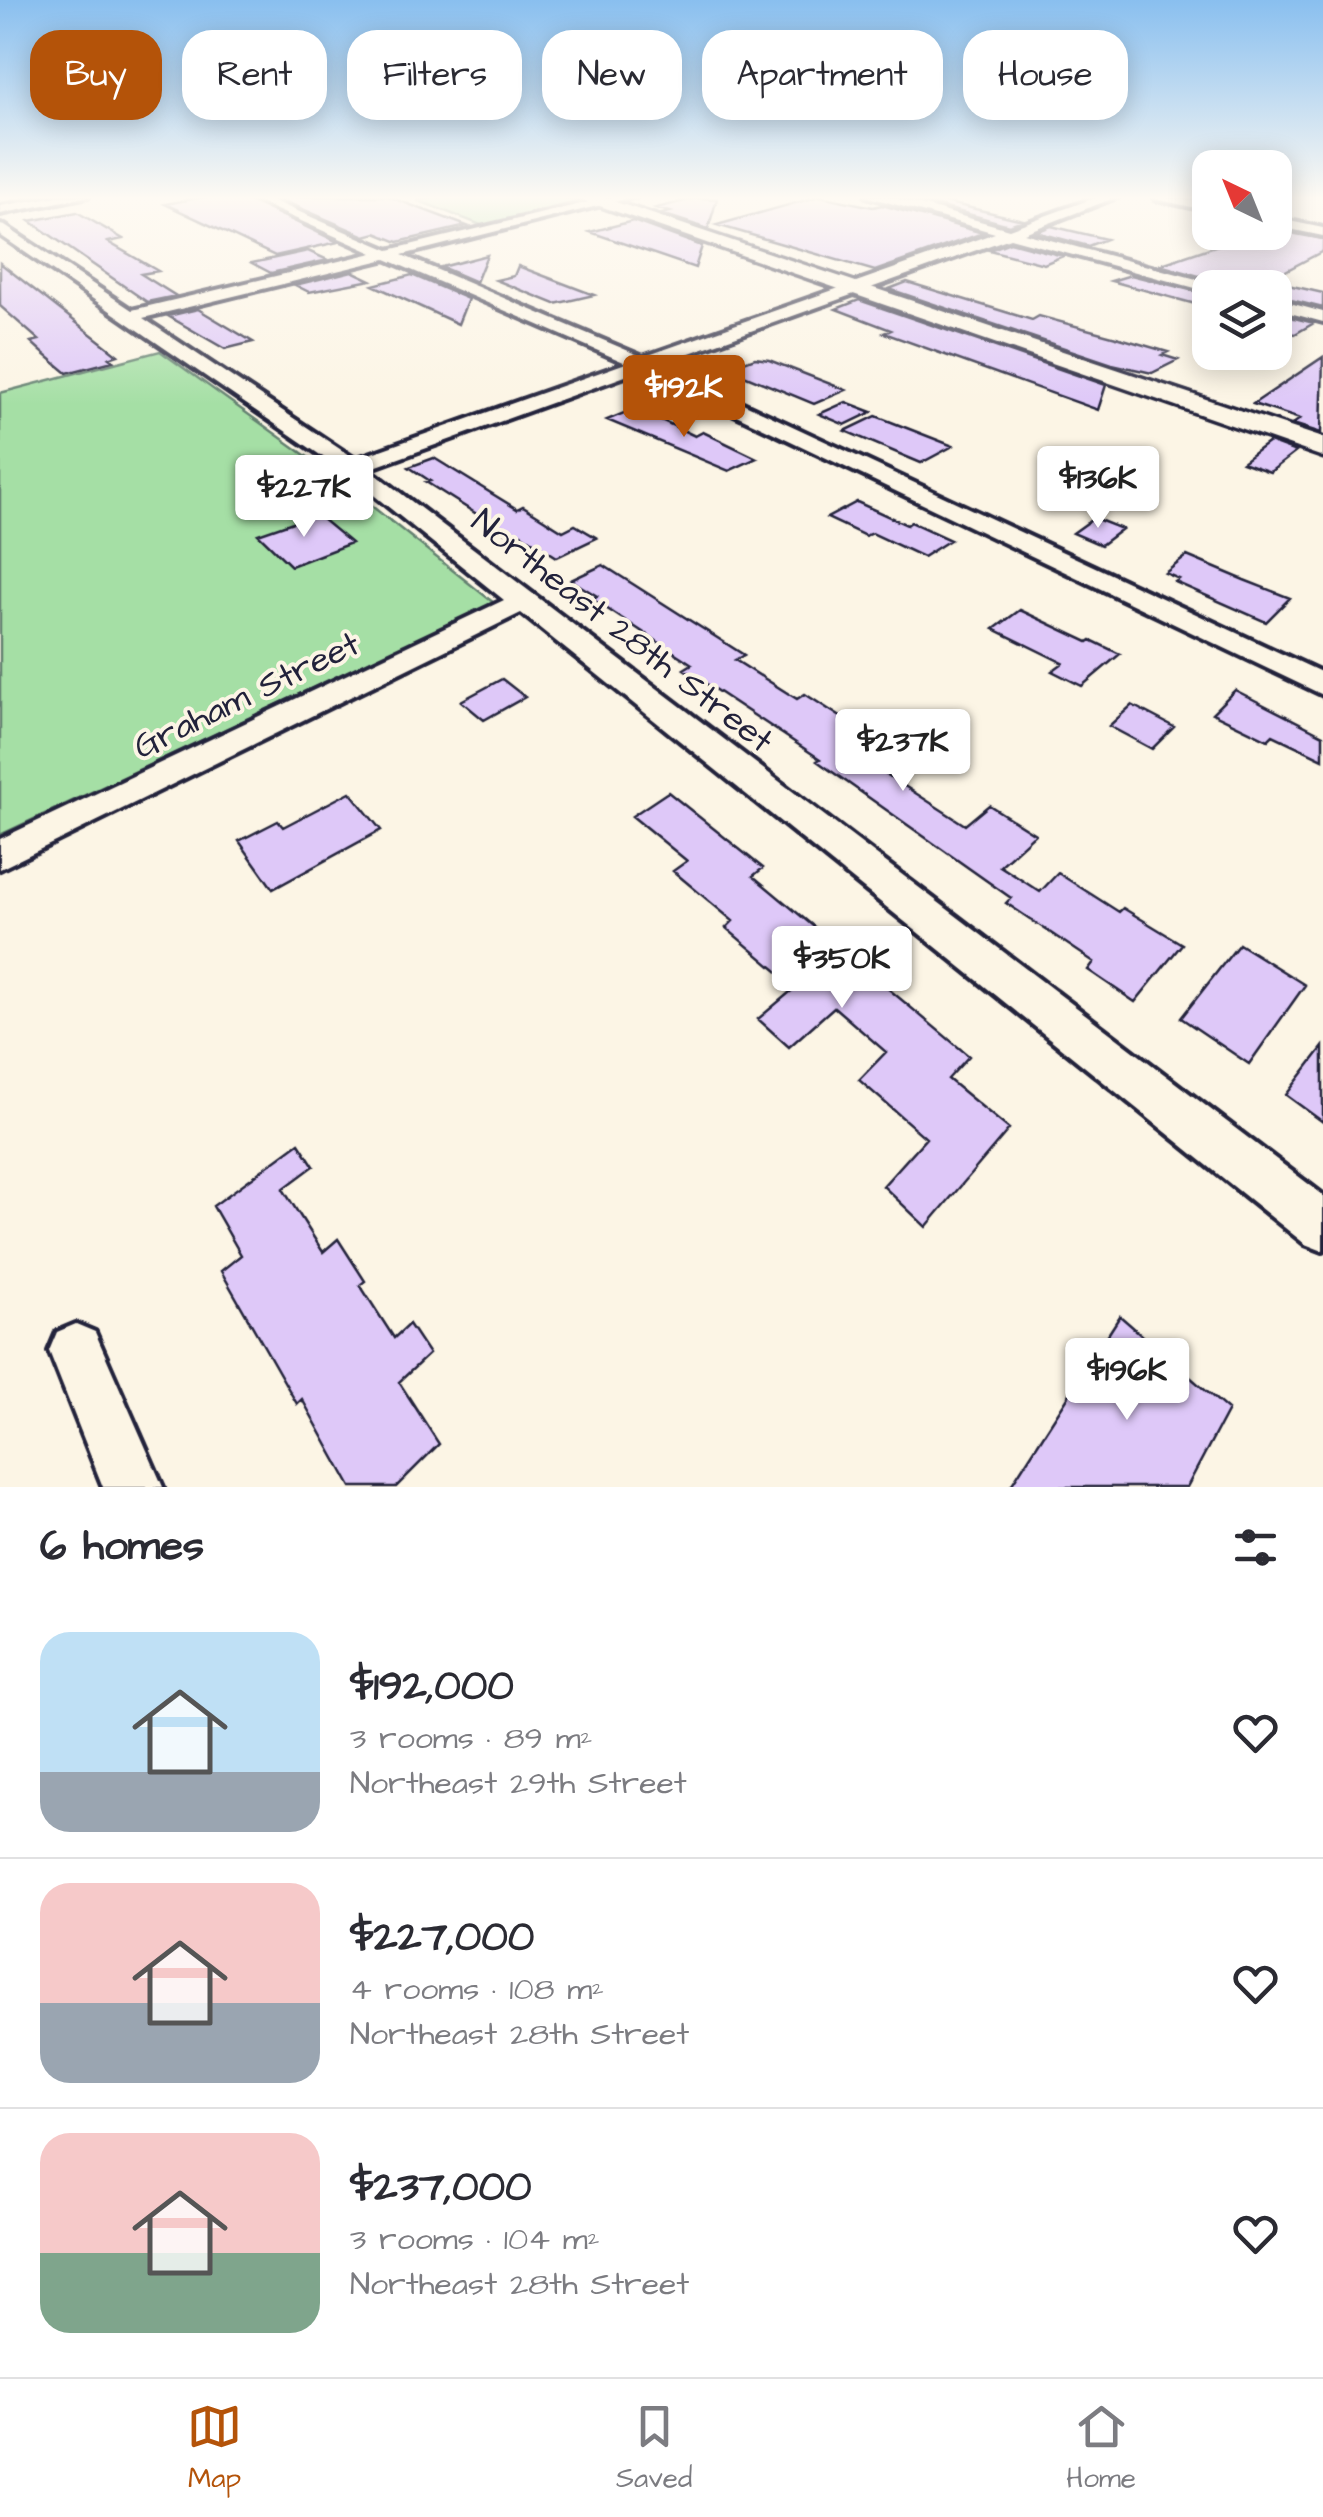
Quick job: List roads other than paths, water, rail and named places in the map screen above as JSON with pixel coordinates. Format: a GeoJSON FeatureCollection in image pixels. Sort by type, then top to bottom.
{"type":"FeatureCollection","features":[{"type":"Feature","properties":{"kind":"main road"},"geometry":{"type":"LineString","coordinates":[[784,265],[1323,448]]}},
{"type":"Feature","properties":{"kind":"street","name":"Northeast 28th Street"},"geometry":{"type":"LineString","coordinates":[[54,265],[353,467],[1323,1226]]}},
{"type":"Feature","properties":{"kind":"street"},"geometry":{"type":"LineString","coordinates":[[129,316],[340,265]]}},
{"type":"Feature","properties":{"kind":"street"},"geometry":{"type":"LineString","coordinates":[[414,265],[641,363],[1323,685]]}},
{"type":"Feature","properties":{"kind":"street"},"geometry":{"type":"LineString","coordinates":[[353,467],[916,265]]}},
{"type":"Feature","properties":{"kind":"street"},"geometry":{"type":"LineString","coordinates":[[1130,265],[1192,282]]}},
{"type":"Feature","properties":{"kind":"street"},"geometry":{"type":"LineString","coordinates":[[1292,309],[1323,317]]}},
{"type":"Feature","properties":{"kind":"street","name":"Graham Street"},"geometry":{"type":"LineString","coordinates":[[0,855],[525,600]]}},
{"type":"Feature","properties":{"kind":"street"},"geometry":{"type":"LineString","coordinates":[[76,1351],[133,1487]]}}]}
